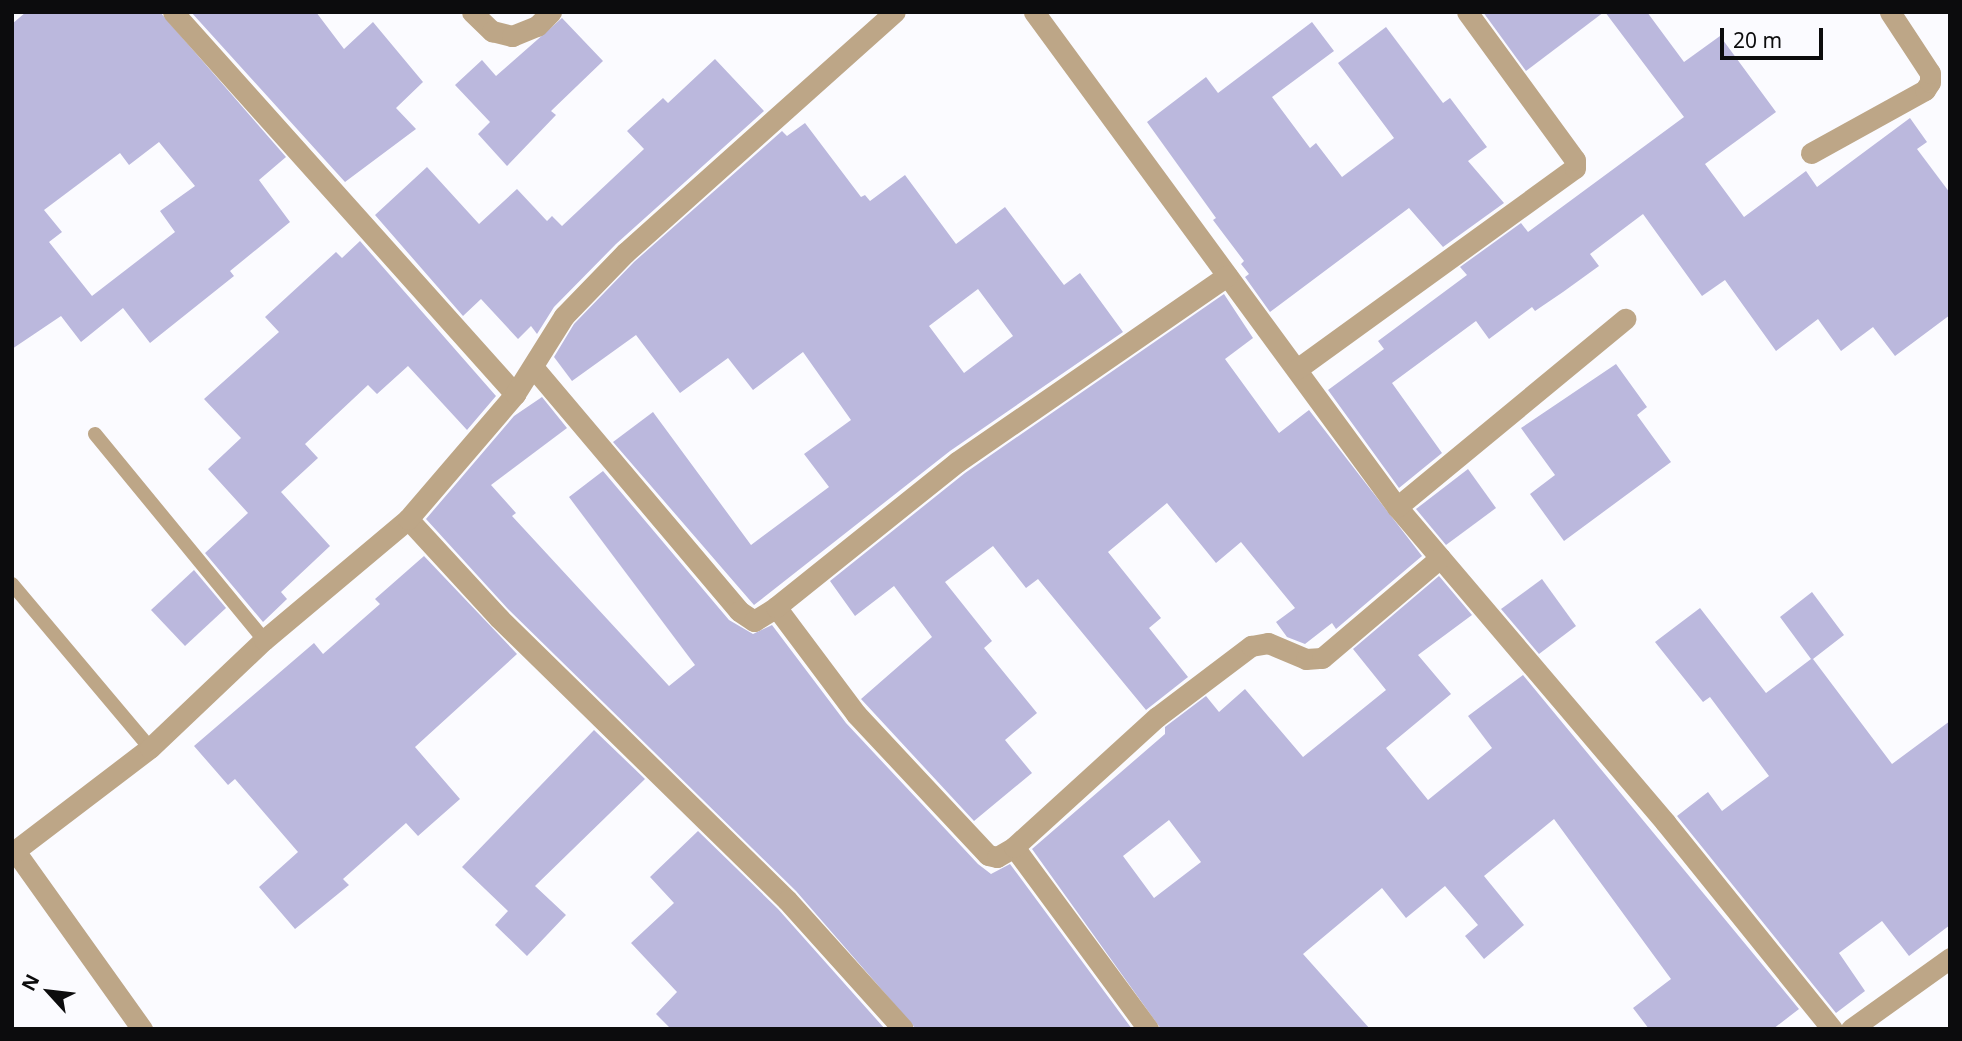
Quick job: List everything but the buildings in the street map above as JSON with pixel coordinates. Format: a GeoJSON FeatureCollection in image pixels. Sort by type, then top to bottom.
{"type":"FeatureCollection","features":[{"type":"Feature","properties":{"kind":"street"},"geometry":{"type":"LineString","coordinates":[[173,12],[515,394]]}},
{"type":"Feature","properties":{"kind":"street"},"geometry":{"type":"LineString","coordinates":[[472,12],[492,31],[512,36],[537,26],[551,12]]}},
{"type":"Feature","properties":{"kind":"street"},"geometry":{"type":"LineString","coordinates":[[142,1029],[13,852],[150,748],[264,640],[408,519],[515,394],[564,316],[625,253],[895,12]]}},
{"type":"Feature","properties":{"kind":"street"},"geometry":{"type":"LineString","coordinates":[[1034,12],[1397,507],[1832,1029]]}},
{"type":"Feature","properties":{"kind":"street"},"geometry":{"type":"LineString","coordinates":[[1297,369],[1574,167],[1575,160],[1467,12]]}},
{"type":"Feature","properties":{"kind":"street"},"geometry":{"type":"LineString","coordinates":[[1811,153],[1925,90],[1930,82],[1930,74],[1890,12]]}},
{"type":"Feature","properties":{"kind":"street"},"geometry":{"type":"LineString","coordinates":[[533,367],[738,611],[754,621],[776,607],[957,462],[1227,276]]}},
{"type":"Feature","properties":{"kind":"street"},"geometry":{"type":"LineString","coordinates":[[1397,507],[1625,319]]}},
{"type":"Feature","properties":{"kind":"street"},"geometry":{"type":"LineString","coordinates":[[408,519],[499,618],[788,900],[904,1029]]}},
{"type":"Feature","properties":{"kind":"street"},"geometry":{"type":"LineString","coordinates":[[776,607],[856,714],[988,855],[997,857],[1014,847],[1149,724],[1251,646],[1268,643],[1306,659],[1322,658],[1440,558]]}},
{"type":"Feature","properties":{"kind":"street"},"geometry":{"type":"LineString","coordinates":[[1014,847],[1148,1029]]}},
{"type":"Feature","properties":{"kind":"street"},"geometry":{"type":"LineString","coordinates":[[1858,1027],[1950,958]]}},
{"type":"Feature","properties":{"kind":"lane"},"geometry":{"type":"LineString","coordinates":[[95,434],[264,640]]}},
{"type":"Feature","properties":{"kind":"lane"},"geometry":{"type":"LineString","coordinates":[[12,584],[150,748]]}}]}
